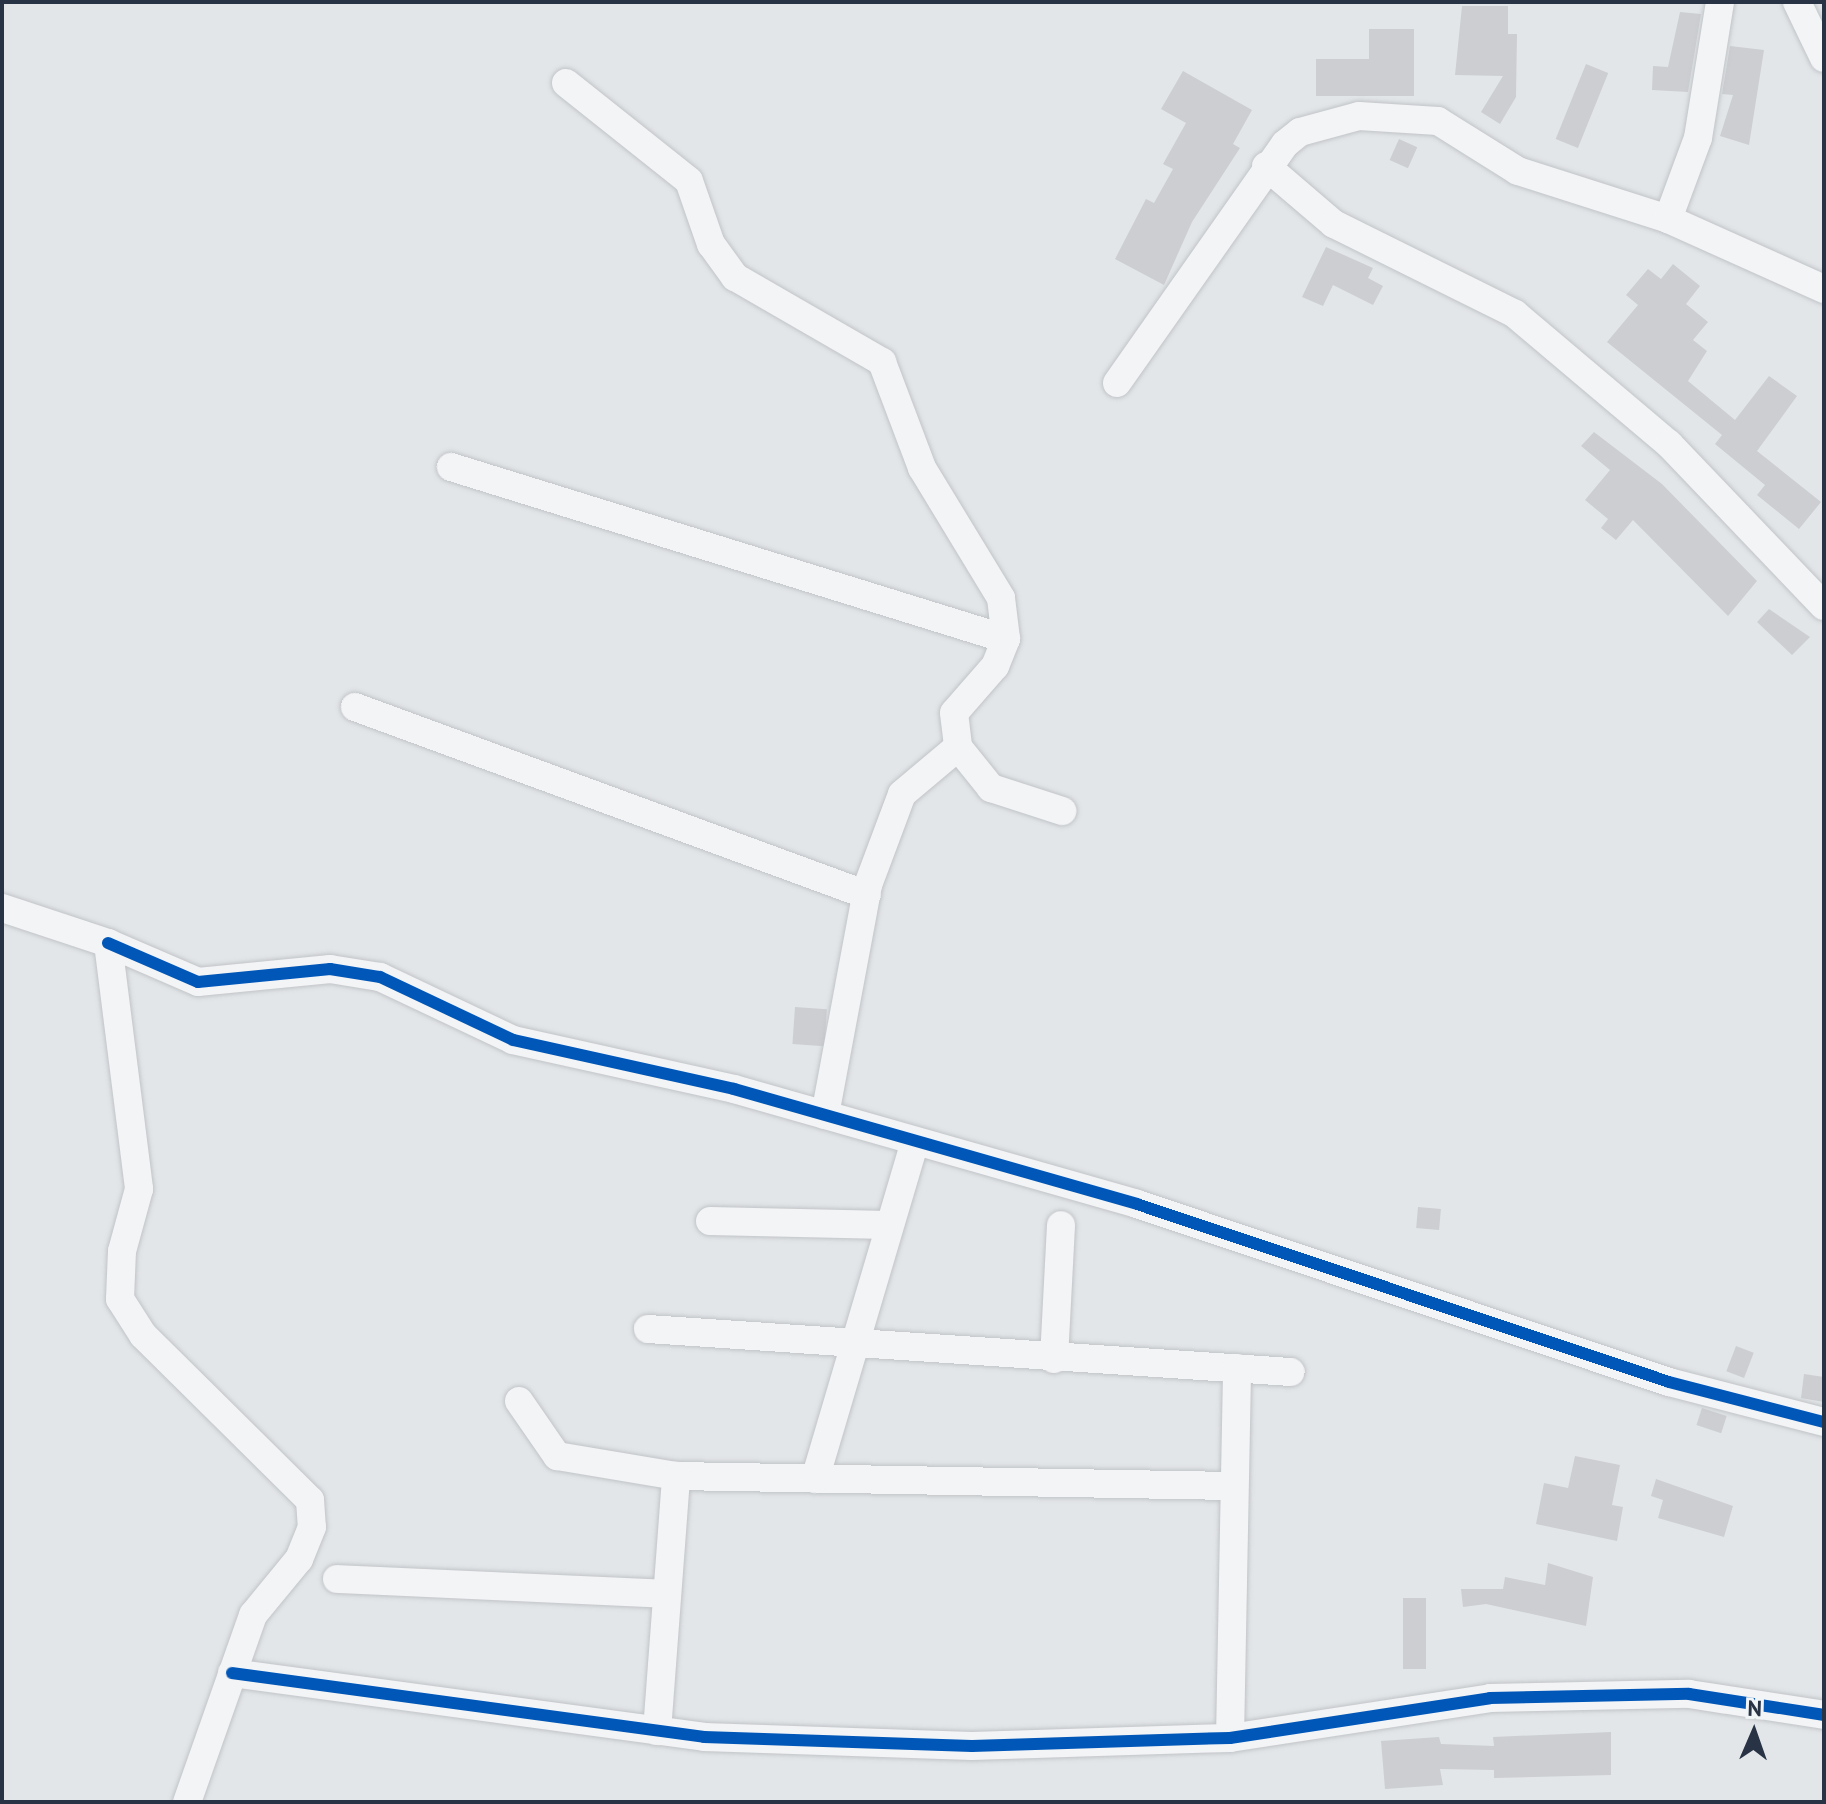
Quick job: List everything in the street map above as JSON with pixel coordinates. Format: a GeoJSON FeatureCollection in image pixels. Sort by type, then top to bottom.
{"type":"FeatureCollection","features":[{"type":"Feature","properties":{"kind":"street"},"geometry":{"type":"LineString","coordinates":[[1668,219],[1698,138],[1720,2]]}},
{"type":"Feature","properties":{"kind":"street"},"geometry":{"type":"LineString","coordinates":[[1797,2],[1824,58]]}},
{"type":"Feature","properties":{"kind":"street"},"geometry":{"type":"LineString","coordinates":[[566,83],[689,181],[711,244],[735,277],[882,362],[922,468],[1001,598],[1006,639],[995,666],[954,713],[958,747],[991,788],[1062,811]]}},
{"type":"Feature","properties":{"kind":"street"},"geometry":{"type":"LineString","coordinates":[[1117,383],[1266,166],[1300,132],[1359,116],[1413,115],[1462,131],[1518,171],[1668,219],[1824,289]]}},
{"type":"Feature","properties":{"kind":"street"},"geometry":{"type":"LineString","coordinates":[[1266,166],[1334,224],[1515,314],[1669,444],[1824,606]]}},
{"type":"Feature","properties":{"kind":"street"},"geometry":{"type":"LineString","coordinates":[[451,467],[1006,639]]}},
{"type":"Feature","properties":{"kind":"street"},"geometry":{"type":"LineString","coordinates":[[355,707],[867,895]]}},
{"type":"Feature","properties":{"kind":"street"},"geometry":{"type":"LineString","coordinates":[[825,1115],[867,895],[902,794],[958,747]]}},
{"type":"Feature","properties":{"kind":"street"},"geometry":{"type":"LineString","coordinates":[[2,908],[108,943],[198,982],[330,969],[380,977],[513,1040],[594,1053],[1137,1204],[1669,1382],[1824,1422]]}},
{"type":"Feature","properties":{"kind":"street"},"geometry":{"type":"LineString","coordinates":[[108,943],[139,1189],[122,1251],[120,1299],[143,1335],[310,1500],[312,1527],[299,1559],[253,1615],[187,1802]]}},
{"type":"Feature","properties":{"kind":"street"},"geometry":{"type":"LineString","coordinates":[[815,1479],[915,1141]]}},
{"type":"Feature","properties":{"kind":"street"},"geometry":{"type":"LineString","coordinates":[[710,1221],[888,1225]]}},
{"type":"Feature","properties":{"kind":"street"},"geometry":{"type":"LineString","coordinates":[[1054,1359],[1061,1225]]}},
{"type":"Feature","properties":{"kind":"street"},"geometry":{"type":"LineString","coordinates":[[648,1329],[857,1342],[1054,1359],[1291,1372]]}},
{"type":"Feature","properties":{"kind":"street"},"geometry":{"type":"LineString","coordinates":[[1230,1738],[1230,1486],[1237,1368]]}},
{"type":"Feature","properties":{"kind":"street"},"geometry":{"type":"LineString","coordinates":[[519,1401],[557,1456],[676,1476],[1230,1486]]}},
{"type":"Feature","properties":{"kind":"street"},"geometry":{"type":"LineString","coordinates":[[657,1731],[676,1476]]}},
{"type":"Feature","properties":{"kind":"street"},"geometry":{"type":"LineString","coordinates":[[337,1579],[667,1594]]}},
{"type":"Feature","properties":{"kind":"street"},"geometry":{"type":"LineString","coordinates":[[232,1673],[657,1731],[972,1746],[1230,1738],[1490,1698],[1689,1694],[1824,1715]]}},
{"type":"Feature","properties":{"kind":"building"},"geometry":{"type":"Polygon","coordinates":[[[1462,6],[1508,6],[1508,34],[1517,34],[1516,97],[1500,124],[1481,112],[1503,76],[1455,75],[1462,6]]]}},
{"type":"Feature","properties":{"kind":"building"},"geometry":{"type":"Polygon","coordinates":[[[1680,12],[1701,14],[1688,92],[1652,90],[1653,66],[1668,67],[1680,12]]]}},
{"type":"Feature","properties":{"kind":"building"},"geometry":{"type":"Polygon","coordinates":[[[1369,29],[1414,29],[1414,96],[1316,96],[1316,59],[1369,59],[1369,29]]]}},
{"type":"Feature","properties":{"kind":"building"},"geometry":{"type":"Polygon","coordinates":[[[1730,46],[1764,50],[1749,145],[1720,136],[1733,95],[1722,94],[1730,46]]]}},
{"type":"Feature","properties":{"kind":"building"},"geometry":{"type":"Polygon","coordinates":[[[1586,64],[1608,73],[1578,148],[1556,139],[1586,64]]]}},
{"type":"Feature","properties":{"kind":"building"},"geometry":{"type":"Polygon","coordinates":[[[1183,71],[1252,110],[1233,144],[1240,148],[1192,222],[1164,285],[1115,259],[1146,199],[1154,203],[1173,169],[1163,164],[1186,123],[1161,109],[1183,71]]]}},
{"type":"Feature","properties":{"kind":"building"},"geometry":{"type":"Polygon","coordinates":[[[1399,139],[1417,147],[1408,168],[1390,160],[1399,139]]]}},
{"type":"Feature","properties":{"kind":"building"},"geometry":{"type":"Polygon","coordinates":[[[1326,247],[1373,268],[1368,278],[1383,286],[1373,305],[1333,285],[1323,306],[1302,297],[1326,247]]]}},
{"type":"Feature","properties":{"kind":"building"},"geometry":{"type":"Polygon","coordinates":[[[1673,264],[1700,286],[1686,304],[1708,322],[1693,340],[1707,351],[1688,381],[1735,420],[1769,376],[1797,396],[1757,451],[1821,502],[1799,529],[1757,495],[1765,485],[1715,444],[1722,435],[1607,342],[1638,305],[1626,295],[1648,269],[1661,279],[1673,264]]]}},
{"type":"Feature","properties":{"kind":"building"},"geometry":{"type":"Polygon","coordinates":[[[1594,432],[1662,484],[1757,581],[1728,616],[1633,520],[1616,540],[1601,528],[1608,519],[1585,500],[1610,470],[1581,446],[1594,432]]]}},
{"type":"Feature","properties":{"kind":"building"},"geometry":{"type":"Polygon","coordinates":[[[1769,609],[1810,637],[1792,655],[1757,622],[1769,609]]]}},
{"type":"Feature","properties":{"kind":"building"},"geometry":{"type":"Polygon","coordinates":[[[795,1007],[827,1009],[824,1046],[792,1044],[795,1007]]]}},
{"type":"Feature","properties":{"kind":"building"},"geometry":{"type":"Polygon","coordinates":[[[1418,1207],[1441,1209],[1439,1230],[1416,1228],[1418,1207]]]}},
{"type":"Feature","properties":{"kind":"building"},"geometry":{"type":"Polygon","coordinates":[[[1736,1346],[1754,1353],[1744,1378],[1726,1371],[1736,1346]]]}},
{"type":"Feature","properties":{"kind":"building"},"geometry":{"type":"Polygon","coordinates":[[[1804,1374],[1824,1377],[1824,1402],[1801,1398],[1804,1374]]]}},
{"type":"Feature","properties":{"kind":"building"},"geometry":{"type":"Polygon","coordinates":[[[1702,1408],[1727,1416],[1721,1433],[1696,1425],[1702,1408]]]}},
{"type":"Feature","properties":{"kind":"building"},"geometry":{"type":"Polygon","coordinates":[[[1575,1456],[1620,1465],[1612,1505],[1623,1507],[1617,1541],[1536,1524],[1544,1483],[1568,1488],[1575,1456]]]}},
{"type":"Feature","properties":{"kind":"building"},"geometry":{"type":"Polygon","coordinates":[[[1656,1479],[1733,1506],[1724,1537],[1658,1518],[1663,1500],[1651,1496],[1656,1479]]]}},
{"type":"Feature","properties":{"kind":"building"},"geometry":{"type":"Polygon","coordinates":[[[1548,1563],[1593,1577],[1586,1626],[1486,1604],[1463,1607],[1461,1589],[1503,1589],[1505,1577],[1545,1585],[1548,1563]]]}},
{"type":"Feature","properties":{"kind":"building"},"geometry":{"type":"Polygon","coordinates":[[[1403,1598],[1426,1598],[1426,1669],[1403,1669],[1403,1598]]]}},
{"type":"Feature","properties":{"kind":"building"},"geometry":{"type":"Polygon","coordinates":[[[1611,1732],[1611,1775],[1494,1778],[1494,1770],[1440,1769],[1443,1785],[1385,1789],[1381,1741],[1439,1737],[1441,1744],[1494,1746],[1493,1737],[1611,1732]]]}},
{"type":"Feature","properties":{"kind":"cycle path"},"geometry":{"type":"LineString","coordinates":[[108,943],[198,982],[330,969],[380,977],[513,1040],[734,1089],[1137,1204],[1669,1382],[1824,1422]]}},
{"type":"Feature","properties":{"kind":"cycle path"},"geometry":{"type":"LineString","coordinates":[[232,1673],[704,1737],[972,1746],[1230,1738],[1490,1698],[1689,1694],[1824,1715]]}}]}
